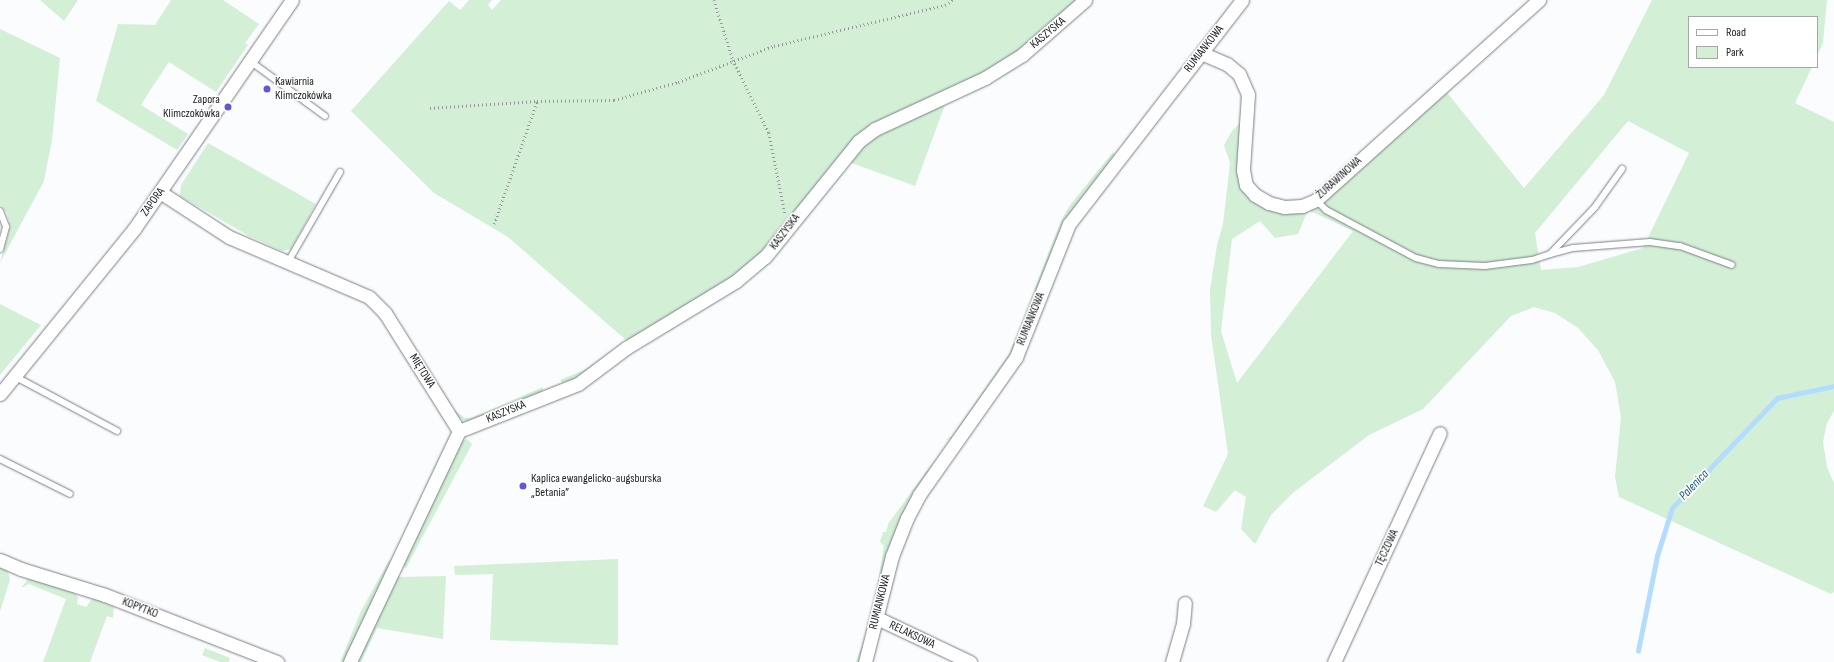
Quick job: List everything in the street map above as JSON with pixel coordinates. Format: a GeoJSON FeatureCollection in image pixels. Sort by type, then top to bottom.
{"type":"FeatureCollection","features":[{"type":"Feature","properties":{"kind":"street","name":"ZAPORA"},"geometry":{"type":"LineString","coordinates":[[0,394],[134,229],[292,0]]}},
{"type":"Feature","properties":{"kind":"street","name":"KASZYSKA"},"geometry":{"type":"LineString","coordinates":[[459,431],[578,384],[626,348],[744,276],[765,257],[843,158],[866,135],[985,78],[1033,46],[1085,0]]}},
{"type":"Feature","properties":{"kind":"street","name":"RUMIANKOWA"},"geometry":{"type":"LineString","coordinates":[[865,662],[892,556],[907,518],[919,495],[1016,357],[1069,224],[1242,0]]}},
{"type":"Feature","properties":{"kind":"street","name":"ŻURAWINOWA"},"geometry":{"type":"LineString","coordinates":[[1201,53],[1227,64],[1239,74],[1248,94],[1243,170],[1246,184],[1255,195],[1269,203],[1284,207],[1302,206],[1316,200],[1539,0]]}},
{"type":"Feature","properties":{"kind":"street","name":"MIĘTOWA"},"geometry":{"type":"LineString","coordinates":[[160,192],[229,237],[287,264],[358,291],[377,304],[385,313],[459,431]]}},
{"type":"Feature","properties":{"kind":"street"},"geometry":{"type":"LineString","coordinates":[[350,662],[459,431]]}},
{"type":"Feature","properties":{"kind":"street","name":"TĘCZOWA"},"geometry":{"type":"LineString","coordinates":[[1334,662],[1440,433]]}},
{"type":"Feature","properties":{"kind":"street","name":"KOPYTKO"},"geometry":{"type":"LineString","coordinates":[[0,560],[21,569],[105,595],[278,662]]}},
{"type":"Feature","properties":{"kind":"street"},"geometry":{"type":"LineString","coordinates":[[1172,662],[1183,624],[1185,603]]}},
{"type":"Feature","properties":{"kind":"street","name":"RELAKSOWA"},"geometry":{"type":"LineString","coordinates":[[877,618],[970,662]]}},
{"type":"Feature","properties":{"kind":"lane"},"geometry":{"type":"LineString","coordinates":[[250,60],[325,116]]}},
{"type":"Feature","properties":{"kind":"lane"},"geometry":{"type":"LineString","coordinates":[[1550,254],[1595,207],[1622,170]]}},
{"type":"Feature","properties":{"kind":"lane"},"geometry":{"type":"LineString","coordinates":[[287,264],[340,172]]}},
{"type":"Feature","properties":{"kind":"lane"},"geometry":{"type":"LineString","coordinates":[[1316,200],[1326,210],[1393,248],[1416,258],[1439,264],[1485,266],[1532,260],[1573,248],[1650,242],[1680,246],[1732,265]]}},
{"type":"Feature","properties":{"kind":"lane"},"geometry":{"type":"LineString","coordinates":[[0,211],[6,228],[0,249]]}},
{"type":"Feature","properties":{"kind":"lane"},"geometry":{"type":"LineString","coordinates":[[14,376],[117,431]]}},
{"type":"Feature","properties":{"kind":"lane"},"geometry":{"type":"LineString","coordinates":[[0,459],[70,494]]}},
{"type":"Feature","properties":{"kind":"path"},"geometry":{"type":"LineString","coordinates":[[714,0],[733,60],[769,134],[787,228]]}},
{"type":"Feature","properties":{"kind":"path"},"geometry":{"type":"LineString","coordinates":[[430,108],[537,101],[614,100],[678,82],[733,60],[774,46],[945,5],[952,0]]}},
{"type":"Feature","properties":{"kind":"path"},"geometry":{"type":"LineString","coordinates":[[494,224],[537,101]]}},
{"type":"Feature","properties":{"kind":"green space"},"geometry":{"type":"Polygon","coordinates":[[[40,0],[78,0],[64,21],[40,0]]]}},
{"type":"Feature","properties":{"kind":"green space"},"geometry":{"type":"Polygon","coordinates":[[[171,0],[223,0],[259,24],[245,43],[248,45],[216,92],[169,62],[149,92],[141,105],[188,134],[177,150],[96,101],[118,24],[155,25],[171,0]]]}},
{"type":"Feature","properties":{"kind":"green space"},"geometry":{"type":"Polygon","coordinates":[[[469,0],[492,0],[488,5],[492,10],[501,0],[1079,0],[1047,29],[983,76],[874,127],[757,260],[566,386],[560,380],[586,369],[627,341],[508,237],[434,193],[351,111],[449,1],[460,10],[469,0]]]}},
{"type":"Feature","properties":{"kind":"green space"},"geometry":{"type":"Polygon","coordinates":[[[1652,0],[1827,0],[1823,43],[1818,54],[1818,16],[1688,16],[1688,68],[1812,68],[1795,103],[1834,122],[1834,411],[1827,423],[1823,442],[1827,467],[1834,483],[1834,592],[1831,594],[1619,497],[1615,477],[1621,417],[1615,382],[1598,350],[1578,328],[1555,313],[1534,307],[1511,316],[1423,409],[1369,435],[1294,492],[1271,515],[1255,544],[1241,529],[1246,497],[1235,490],[1216,512],[1203,506],[1228,454],[1211,335],[1210,290],[1217,245],[1223,224],[1230,163],[1224,145],[1232,131],[1244,119],[1252,199],[1308,209],[1326,201],[1445,90],[1524,188],[1604,95],[1652,0]],[[1628,121],[1535,233],[1541,270],[1578,267],[1643,248],[1689,153],[1628,121]],[[1308,210],[1298,234],[1275,238],[1260,221],[1232,239],[1221,331],[1237,383],[1353,231],[1308,210]]]}},
{"type":"Feature","properties":{"kind":"green space"},"geometry":{"type":"Polygon","coordinates":[[[0,29],[60,58],[52,140],[44,181],[0,263],[10,227],[7,213],[0,205],[0,29]]]}},
{"type":"Feature","properties":{"kind":"green space"},"geometry":{"type":"Polygon","coordinates":[[[946,102],[915,186],[849,162],[868,140],[891,126],[946,102]]]}},
{"type":"Feature","properties":{"kind":"green space"},"geometry":{"type":"Polygon","coordinates":[[[208,143],[316,204],[291,249],[282,251],[249,236],[180,196],[181,185],[208,143]]]}},
{"type":"Feature","properties":{"kind":"green space"},"geometry":{"type":"Polygon","coordinates":[[[1113,152],[1115,155],[1066,220],[1010,356],[951,439],[945,440],[952,436],[1009,354],[1061,221],[1070,205],[1113,152]]]}},
{"type":"Feature","properties":{"kind":"green space"},"geometry":{"type":"Polygon","coordinates":[[[0,304],[41,325],[0,375],[0,304]]]}},
{"type":"Feature","properties":{"kind":"green space"},"geometry":{"type":"Polygon","coordinates":[[[543,387],[543,392],[466,422],[454,414],[454,410],[465,418],[471,418],[543,387]]]}},
{"type":"Feature","properties":{"kind":"green space"},"geometry":{"type":"Polygon","coordinates":[[[467,439],[472,444],[406,568],[401,564],[448,467],[462,441],[467,439]]]}},
{"type":"Feature","properties":{"kind":"green space"},"geometry":{"type":"Polygon","coordinates":[[[939,454],[918,487],[861,662],[856,662],[872,618],[884,546],[880,542],[883,532],[886,532],[888,524],[939,454]]]}},
{"type":"Feature","properties":{"kind":"green space"},"geometry":{"type":"Polygon","coordinates":[[[618,559],[618,645],[490,640],[493,574],[455,575],[454,566],[618,559]]]}},
{"type":"Feature","properties":{"kind":"green space"},"geometry":{"type":"Polygon","coordinates":[[[389,560],[391,563],[345,662],[340,662],[361,611],[389,560]]]}},
{"type":"Feature","properties":{"kind":"green space"},"geometry":{"type":"Polygon","coordinates":[[[0,564],[8,571],[10,580],[0,611],[0,564]]]}},
{"type":"Feature","properties":{"kind":"green space"},"geometry":{"type":"Polygon","coordinates":[[[446,576],[443,639],[377,628],[361,662],[356,662],[396,577],[446,576]]]}},
{"type":"Feature","properties":{"kind":"green space"},"geometry":{"type":"Polygon","coordinates":[[[33,578],[70,589],[78,597],[77,604],[86,607],[93,598],[114,607],[113,618],[107,616],[90,662],[43,662],[66,599],[29,584],[21,588],[28,579],[33,578]]]}},
{"type":"Feature","properties":{"kind":"green space"},"geometry":{"type":"Polygon","coordinates":[[[205,648],[230,658],[229,662],[220,662],[202,655],[205,648]]]}},
{"type":"Feature","properties":{"kind":"waterway","name":"Palenica"},"geometry":{"type":"LineString","coordinates":[[1638,651],[1657,556],[1672,508],[1777,398],[1834,386]]}},
{"type":"Feature","properties":{"kind":"place","name":"Kawiarnia Klimczokówka"},"geometry":{"type":"Point","coordinates":[267,89]}},
{"type":"Feature","properties":{"kind":"place","name":"Zapora Klimczokówka"},"geometry":{"type":"Point","coordinates":[228,107]}},
{"type":"Feature","properties":{"kind":"place","name":"Kaplica ewangelicko-augsburska „Betania”"},"geometry":{"type":"Point","coordinates":[523,486]}}]}
